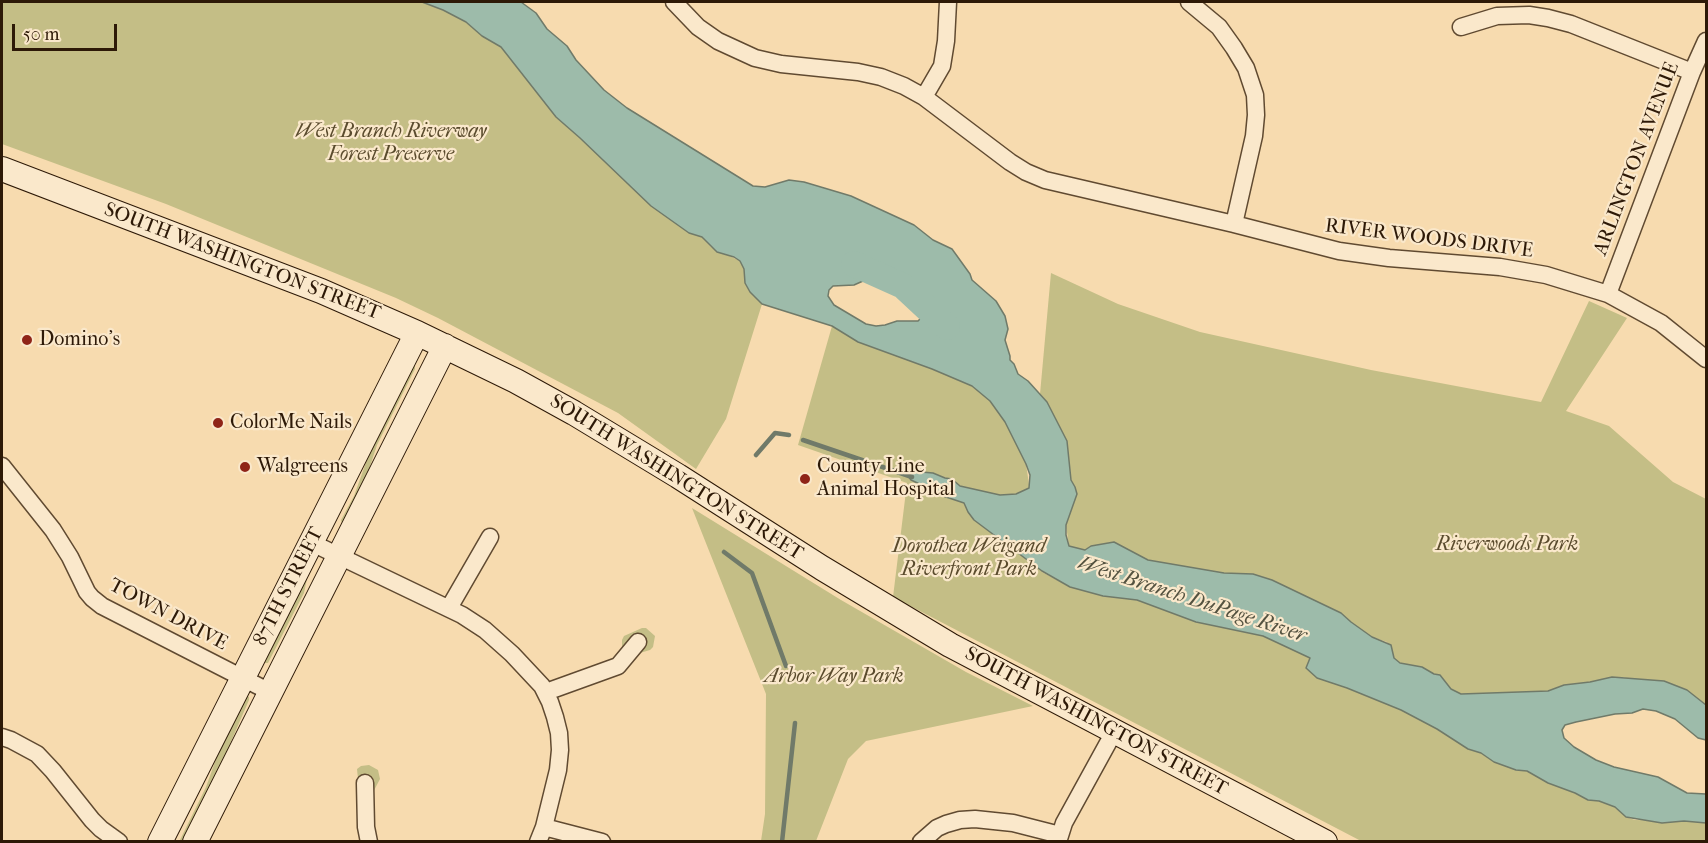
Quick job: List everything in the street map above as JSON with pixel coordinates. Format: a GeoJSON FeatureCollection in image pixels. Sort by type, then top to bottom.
{"type":"FeatureCollection","features":[{"type":"Feature","properties":{"kind":"main road","name":"SOUTH WASHINGTON STREET"},"geometry":{"type":"LineString","coordinates":[[2,169],[274,272],[417,333],[516,381],[678,476],[830,573],[950,645],[1325,842]]}},
{"type":"Feature","properties":{"kind":"main road","name":"87TH STREET"},"geometry":{"type":"LineString","coordinates":[[160,842],[417,333]]}},
{"type":"Feature","properties":{"kind":"main road","name":"87TH STREET"},"geometry":{"type":"LineString","coordinates":[[195,842],[445,346]]}},
{"type":"Feature","properties":{"kind":"street","name":"RIVER WOODS DRIVE"},"geometry":{"type":"LineString","coordinates":[[674,2],[698,27],[718,41],[755,58],[781,64],[858,72],[903,86],[924,97],[1001,156],[1026,172],[1045,180],[1361,255],[1500,267],[1546,275],[1608,294],[1661,323],[1707,359]]}},
{"type":"Feature","properties":{"kind":"street"},"geometry":{"type":"LineString","coordinates":[[924,97],[942,66],[948,2]]}},
{"type":"Feature","properties":{"kind":"street"},"geometry":{"type":"LineString","coordinates":[[1189,2],[1219,27],[1234,48],[1246,68],[1255,95],[1254,136],[1234,224]]}},
{"type":"Feature","properties":{"kind":"street"},"geometry":{"type":"LineString","coordinates":[[1461,27],[1497,16],[1529,15],[1548,18],[1571,24],[1692,72]]}},
{"type":"Feature","properties":{"kind":"street","name":"ARLINGTON AVENUE"},"geometry":{"type":"LineString","coordinates":[[1608,294],[1692,72],[1707,41]]}},
{"type":"Feature","properties":{"kind":"street","name":"TOWN DRIVE"},"geometry":{"type":"LineString","coordinates":[[2,466],[53,530],[92,598],[102,606],[270,692]]}},
{"type":"Feature","properties":{"kind":"street"},"geometry":{"type":"LineString","coordinates":[[449,608],[490,537]]}},
{"type":"Feature","properties":{"kind":"street"},"geometry":{"type":"LineString","coordinates":[[312,543],[449,608],[485,630],[522,663],[546,692],[559,733],[558,770],[541,834],[602,842]]}},
{"type":"Feature","properties":{"kind":"street"},"geometry":{"type":"LineString","coordinates":[[546,692],[618,666],[638,642]]}},
{"type":"Feature","properties":{"kind":"street"},"geometry":{"type":"LineString","coordinates":[[921,842],[945,824],[975,819],[1013,823],[1059,838],[1064,823],[1114,732]]}},
{"type":"Feature","properties":{"kind":"street"},"geometry":{"type":"LineString","coordinates":[[2,737],[37,754],[92,820],[119,842]]}},
{"type":"Feature","properties":{"kind":"street"},"geometry":{"type":"LineString","coordinates":[[365,783],[366,827],[369,842]]}},
{"type":"Feature","properties":{"kind":"green space","name":"West Branch Riverway Forest Preserve"},"geometry":{"type":"Polygon","coordinates":[[[2,2],[422,2],[466,22],[482,36],[501,47],[556,117],[689,233],[702,237],[711,247],[740,261],[744,269],[745,283],[762,304],[726,419],[696,469],[618,413],[396,298],[166,204],[2,144],[2,2]]]}},
{"type":"Feature","properties":{"kind":"green space","name":"Riverwoods Park"},"geometry":{"type":"Polygon","coordinates":[[[1051,273],[1118,304],[1200,332],[1371,370],[1541,402],[1589,301],[1627,318],[1566,411],[1609,426],[1673,482],[1706,499],[1706,705],[1623,677],[1564,685],[1548,691],[1461,694],[1451,689],[1440,675],[1422,667],[1400,663],[1394,658],[1387,642],[1372,637],[1341,613],[1272,580],[1253,574],[1224,573],[1148,560],[1114,542],[1091,546],[1085,550],[1069,546],[1066,525],[1074,502],[1075,487],[1071,480],[1067,441],[1047,402],[1040,394],[1051,273]]]}},
{"type":"Feature","properties":{"kind":"green space","name":"Dorothea Weigand Riverfront Park"},"geometry":{"type":"Polygon","coordinates":[[[832,326],[858,342],[972,386],[990,401],[1005,422],[1026,464],[1042,572],[1070,587],[1103,596],[1137,600],[1196,622],[1263,636],[1310,658],[1317,678],[1401,710],[1494,762],[1516,770],[1527,771],[1548,783],[1588,800],[1615,807],[1626,817],[1635,820],[1706,823],[1706,841],[1361,841],[893,597],[907,483],[798,445],[832,326]]]}},
{"type":"Feature","properties":{"kind":"green space"},"geometry":{"type":"Polygon","coordinates":[[[412,365],[415,369],[377,445],[362,491],[342,525],[341,520],[354,496],[369,454],[412,365]]]}},
{"type":"Feature","properties":{"kind":"green space","name":"Arbor Way Park"},"geometry":{"type":"Polygon","coordinates":[[[692,508],[841,600],[966,672],[1033,706],[866,741],[848,759],[816,841],[761,841],[765,814],[766,694],[692,508]]]}},
{"type":"Feature","properties":{"kind":"green space"},"geometry":{"type":"Polygon","coordinates":[[[308,574],[304,593],[268,663],[264,663],[263,662],[308,574]]]}},
{"type":"Feature","properties":{"kind":"green space"},"geometry":{"type":"Polygon","coordinates":[[[646,628],[655,636],[653,647],[633,655],[622,651],[624,636],[646,628]]]}},
{"type":"Feature","properties":{"kind":"green space"},"geometry":{"type":"Polygon","coordinates":[[[246,695],[249,700],[208,795],[185,841],[179,842],[206,787],[226,731],[246,695]]]}},
{"type":"Feature","properties":{"kind":"green space"},"geometry":{"type":"Polygon","coordinates":[[[369,765],[378,770],[380,779],[370,798],[359,789],[357,769],[369,765]]]}},
{"type":"Feature","properties":{"kind":"water"},"geometry":{"type":"Polygon","coordinates":[[[422,2],[521,2],[536,13],[547,29],[567,46],[576,60],[604,90],[627,108],[753,186],[765,187],[789,180],[804,182],[851,196],[914,225],[933,240],[952,249],[972,280],[996,301],[1005,316],[1008,329],[1005,340],[1010,360],[1018,374],[1028,381],[1047,402],[1067,441],[1071,480],[1077,494],[1066,525],[1069,546],[1085,550],[1091,546],[1114,542],[1148,560],[1224,573],[1253,574],[1272,580],[1341,613],[1372,637],[1391,645],[1394,658],[1400,663],[1422,667],[1440,675],[1451,689],[1461,694],[1548,691],[1564,685],[1612,677],[1664,681],[1687,690],[1706,705],[1706,740],[1698,738],[1675,719],[1656,711],[1643,709],[1632,713],[1576,722],[1565,725],[1562,730],[1564,738],[1574,747],[1596,760],[1614,767],[1658,777],[1687,793],[1706,794],[1706,823],[1684,821],[1662,823],[1626,817],[1615,807],[1588,800],[1548,783],[1527,771],[1516,770],[1494,762],[1401,710],[1317,678],[1306,668],[1310,658],[1263,636],[1196,622],[1137,600],[1103,596],[1070,587],[1042,571],[974,520],[964,503],[926,490],[924,486],[911,480],[908,476],[915,469],[952,479],[960,486],[1000,495],[1016,494],[1029,488],[1030,475],[1026,464],[1005,422],[990,401],[972,386],[858,342],[832,326],[762,304],[745,283],[744,269],[740,261],[717,252],[702,237],[689,233],[651,206],[556,117],[501,47],[482,36],[466,22],[422,2]],[[886,278],[863,281],[854,285],[833,286],[828,296],[834,305],[866,324],[876,326],[897,321],[918,321],[923,316],[924,310],[916,296],[898,282],[886,278]]]}},
{"type":"Feature","properties":{"kind":"waterway","name":"West Branch DuPage River"},"geometry":{"type":"LineString","coordinates":[[854,264],[903,286],[947,327]]}},
{"type":"Feature","properties":{"kind":"waterway"},"geometry":{"type":"LineString","coordinates":[[756,455],[775,433],[789,435]]}},
{"type":"Feature","properties":{"kind":"waterway"},"geometry":{"type":"LineString","coordinates":[[803,440],[912,477]]}},
{"type":"Feature","properties":{"kind":"waterway"},"geometry":{"type":"LineString","coordinates":[[724,552],[752,573],[786,666]]}},
{"type":"Feature","properties":{"kind":"waterway"},"geometry":{"type":"LineString","coordinates":[[782,842],[795,723]]}},
{"type":"Feature","properties":{"kind":"place","name":"Domino's"},"geometry":{"type":"Point","coordinates":[27,340]}},
{"type":"Feature","properties":{"kind":"place","name":"ColorMe Nails"},"geometry":{"type":"Point","coordinates":[218,423]}},
{"type":"Feature","properties":{"kind":"place","name":"Walgreens"},"geometry":{"type":"Point","coordinates":[245,467]}},
{"type":"Feature","properties":{"kind":"place","name":"County Line Animal Hospital"},"geometry":{"type":"Point","coordinates":[805,479]}}]}
